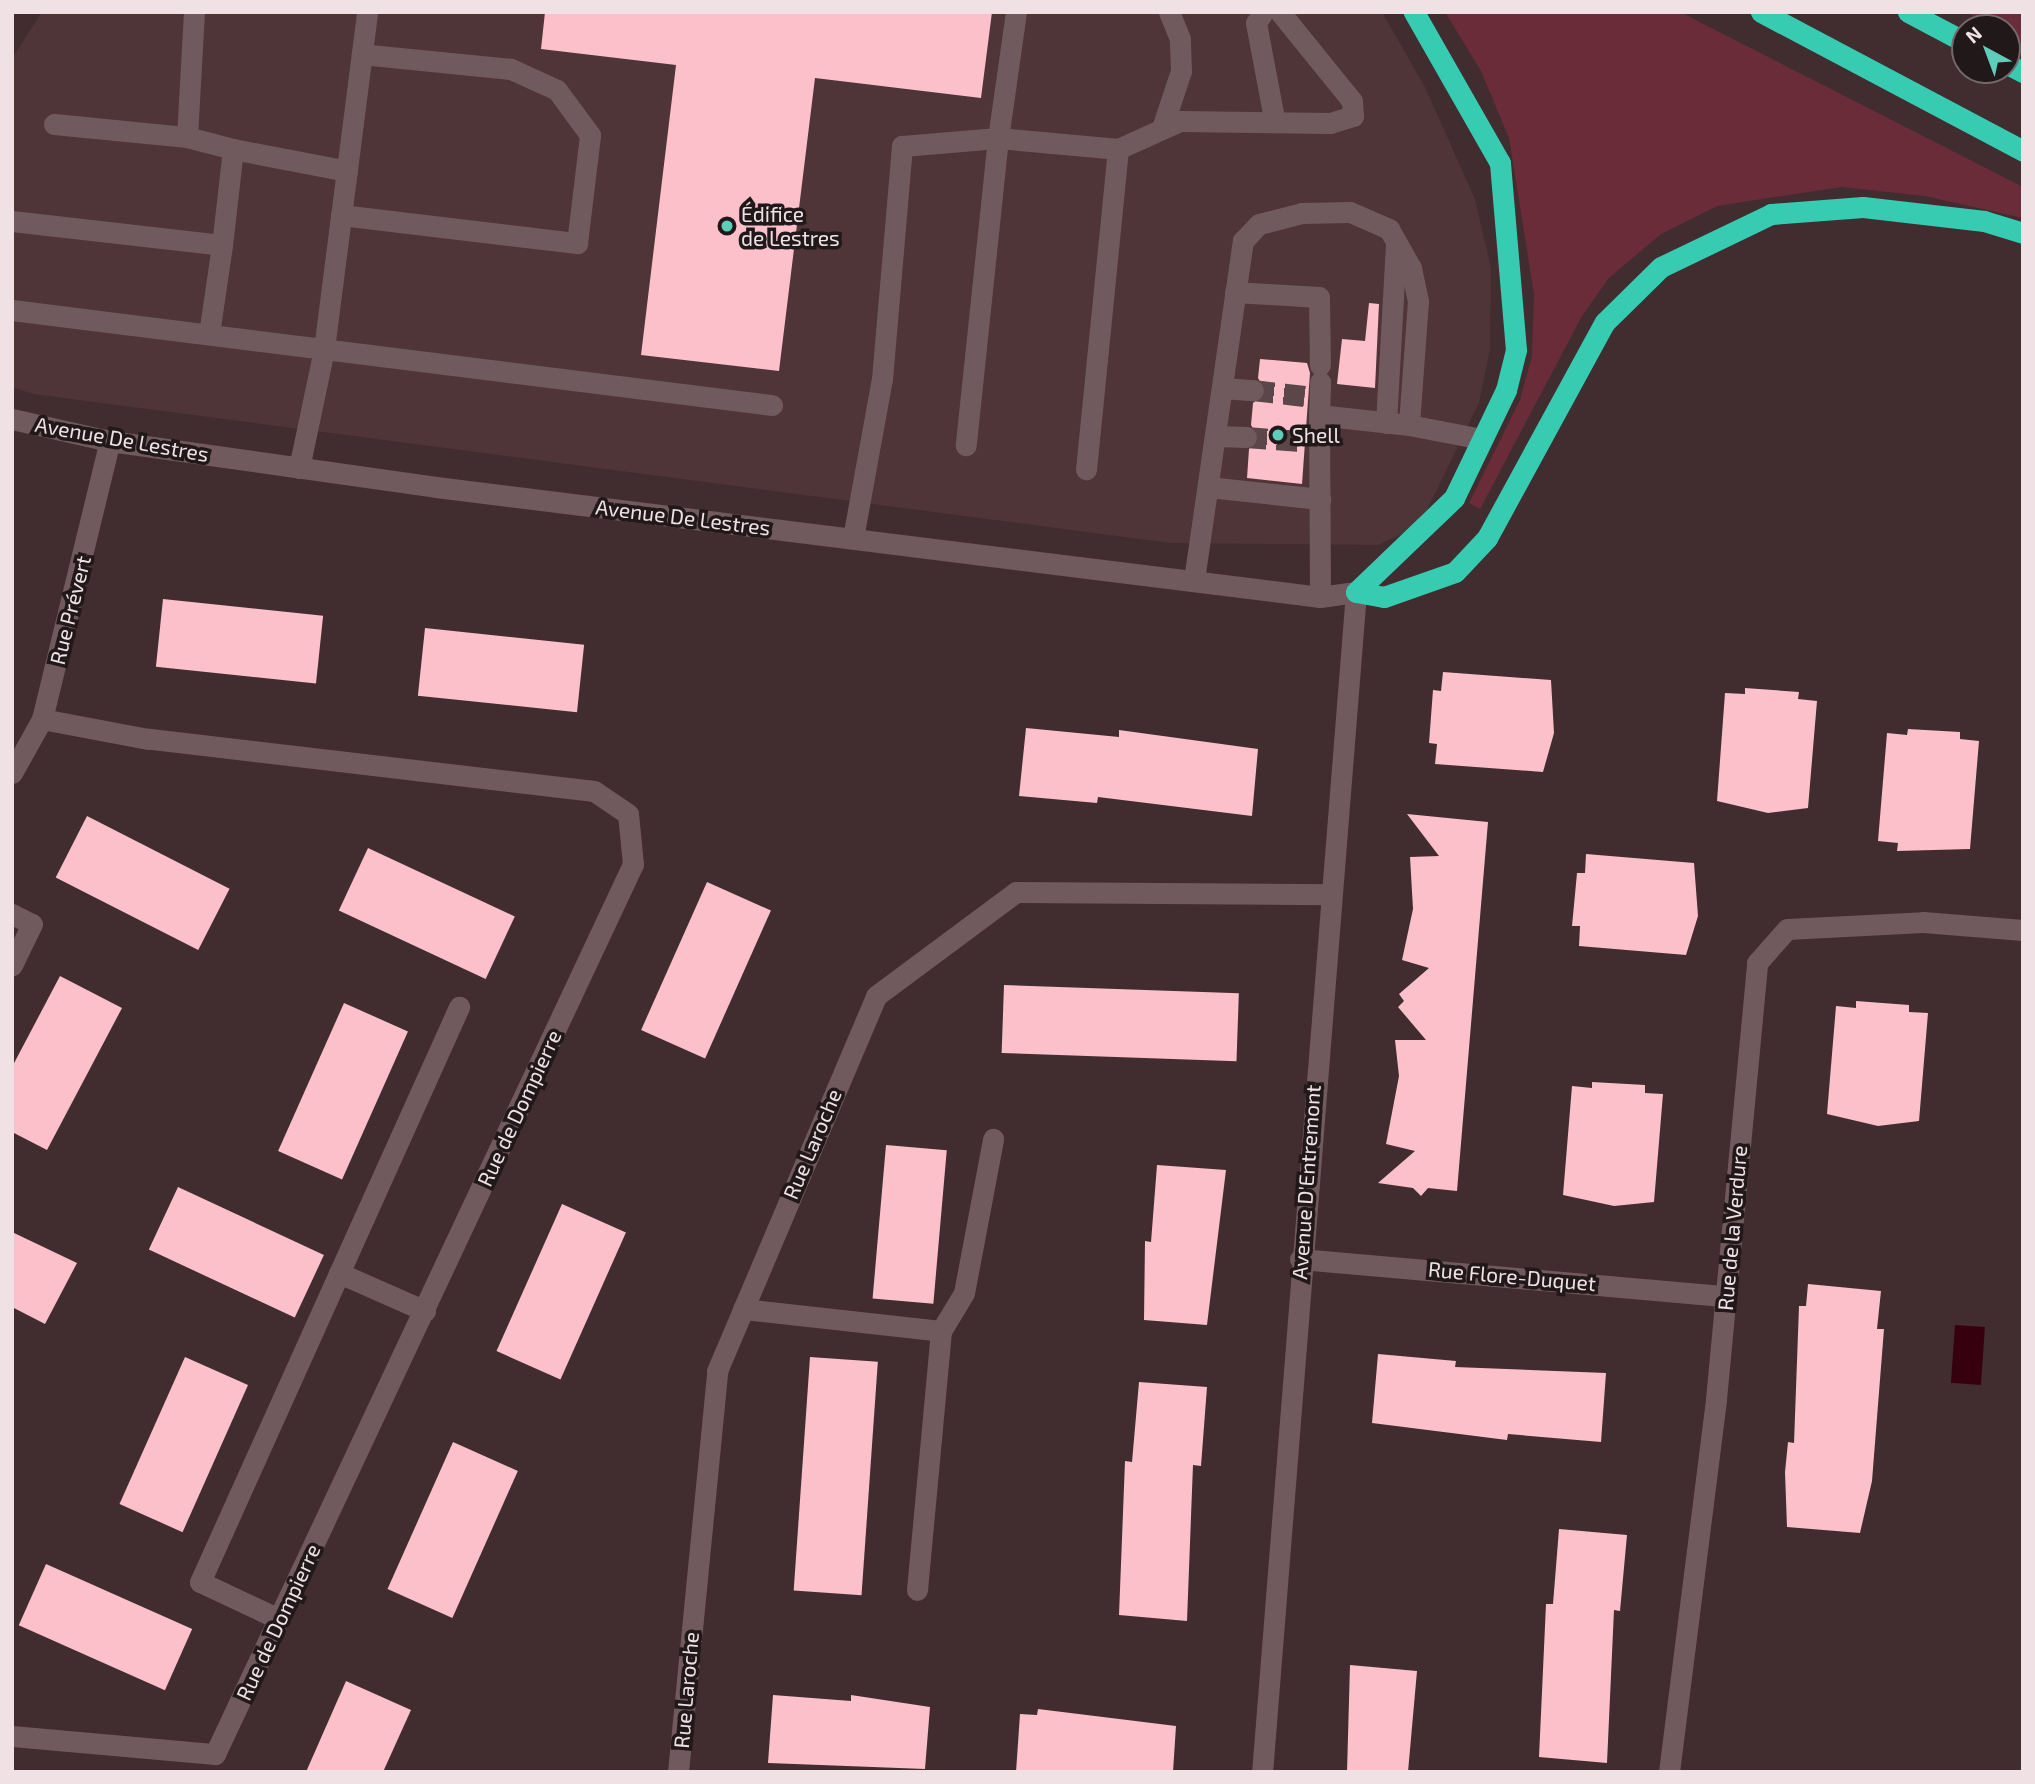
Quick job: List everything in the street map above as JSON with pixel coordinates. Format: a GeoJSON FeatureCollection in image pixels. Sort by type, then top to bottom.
{"type":"FeatureCollection","features":[{"type":"Feature","properties":{"kind":"highway"},"geometry":{"type":"LineString","coordinates":[[1356,592],[1454,498],[1482,439],[1516,351],[1500,163],[1415,12]]}},
{"type":"Feature","properties":{"kind":"highway"},"geometry":{"type":"LineString","coordinates":[[1761,12],[2023,151]]}},
{"type":"Feature","properties":{"kind":"highway"},"geometry":{"type":"LineString","coordinates":[[1908,12],[1951,35]]}},
{"type":"Feature","properties":{"kind":"highway"},"geometry":{"type":"LineString","coordinates":[[1356,592],[1384,597],[1455,572],[1488,538],[1605,322],[1661,267],[1771,214],[1863,207],[1984,221],[2023,233]]}},
{"type":"Feature","properties":{"kind":"street"},"geometry":{"type":"LineString","coordinates":[[187,137],[194,12]]}},
{"type":"Feature","properties":{"kind":"street"},"geometry":{"type":"LineString","coordinates":[[299,468],[324,349],[367,12]]}},
{"type":"Feature","properties":{"kind":"street"},"geometry":{"type":"LineString","coordinates":[[966,445],[998,138],[1017,12]]}},
{"type":"Feature","properties":{"kind":"street"},"geometry":{"type":"LineString","coordinates":[[1162,128],[1181,71],[1180,39],[1169,12]]}},
{"type":"Feature","properties":{"kind":"street"},"geometry":{"type":"LineString","coordinates":[[1263,12],[1256,23],[1275,118]]}},
{"type":"Feature","properties":{"kind":"street"},"geometry":{"type":"LineString","coordinates":[[853,538],[882,379],[902,146],[998,138],[1118,149],[1180,121],[1275,118],[1330,123],[1353,116],[1352,101],[1280,12]]}},
{"type":"Feature","properties":{"kind":"street"},"geometry":{"type":"LineString","coordinates":[[341,215],[577,243],[590,135],[557,90],[511,69],[362,54]]}},
{"type":"Feature","properties":{"kind":"street"},"geometry":{"type":"LineString","coordinates":[[54,124],[187,137],[233,149],[347,171]]}},
{"type":"Feature","properties":{"kind":"street"},"geometry":{"type":"LineString","coordinates":[[209,334],[233,149]]}},
{"type":"Feature","properties":{"kind":"street"},"geometry":{"type":"LineString","coordinates":[[1086,469],[1118,149]]}},
{"type":"Feature","properties":{"kind":"street"},"geometry":{"type":"LineString","coordinates":[[1194,580],[1243,241],[1259,224],[1302,213],[1350,212],[1389,229],[1418,301],[1409,425]]}},
{"type":"Feature","properties":{"kind":"street"},"geometry":{"type":"LineString","coordinates":[[12,221],[222,245]]}},
{"type":"Feature","properties":{"kind":"street"},"geometry":{"type":"LineString","coordinates":[[1386,423],[1396,242]]}},
{"type":"Feature","properties":{"kind":"street"},"geometry":{"type":"LineString","coordinates":[[1235,292],[1319,297],[1317,391],[1310,442],[1320,499],[1320,597]]}},
{"type":"Feature","properties":{"kind":"street"},"geometry":{"type":"LineString","coordinates":[[12,310],[772,405]]}},
{"type":"Feature","properties":{"kind":"street"},"geometry":{"type":"LineString","coordinates":[[1222,388],[1253,390]]}},
{"type":"Feature","properties":{"kind":"street"},"geometry":{"type":"LineString","coordinates":[[1317,391],[1386,423],[1482,439]]}},
{"type":"Feature","properties":{"kind":"street","name":"Avenue De Lestres"},"geometry":{"type":"LineString","coordinates":[[12,419],[110,441],[299,468],[1320,597],[1356,592]]}},
{"type":"Feature","properties":{"kind":"street"},"geometry":{"type":"LineString","coordinates":[[1216,436],[1246,437]]}},
{"type":"Feature","properties":{"kind":"street","name":"Rue Prévert"},"geometry":{"type":"LineString","coordinates":[[12,773],[42,719],[110,441]]}},
{"type":"Feature","properties":{"kind":"street"},"geometry":{"type":"LineString","coordinates":[[1208,487],[1320,499]]}},
{"type":"Feature","properties":{"kind":"street","name":"Avenue D'Entremont"},"geometry":{"type":"LineString","coordinates":[[1262,1772],[1300,1259],[1356,592]]}},
{"type":"Feature","properties":{"kind":"street","name":"Rue de Dompierre"},"geometry":{"type":"LineString","coordinates":[[12,1737],[215,1754],[633,864],[628,814],[594,791],[148,739],[42,719]]}},
{"type":"Feature","properties":{"kind":"street","name":"Rue Laroche"},"geometry":{"type":"LineString","coordinates":[[678,1772],[716,1371],[876,996],[1016,891],[1330,894]]}},
{"type":"Feature","properties":{"kind":"street"},"geometry":{"type":"LineString","coordinates":[[12,914],[32,924],[12,965]]}},
{"type":"Feature","properties":{"kind":"street","name":"Rue de la Verdure"},"geometry":{"type":"LineString","coordinates":[[1669,1772],[1725,1296],[1757,963],[1787,929],[1923,922],[2023,930]]}},
{"type":"Feature","properties":{"kind":"street"},"geometry":{"type":"LineString","coordinates":[[279,1619],[201,1582],[459,1007]]}},
{"type":"Feature","properties":{"kind":"street"},"geometry":{"type":"LineString","coordinates":[[917,1590],[941,1331],[964,1293],[993,1139]]}},
{"type":"Feature","properties":{"kind":"street","name":"Rue Flore-Duquet"},"geometry":{"type":"LineString","coordinates":[[1300,1259],[1725,1296]]}},
{"type":"Feature","properties":{"kind":"street"},"geometry":{"type":"LineString","coordinates":[[339,1273],[425,1311]]}},
{"type":"Feature","properties":{"kind":"street"},"geometry":{"type":"LineString","coordinates":[[743,1309],[941,1331]]}},
{"type":"Feature","properties":{"kind":"shaded area"},"geometry":{"type":"Polygon","coordinates":[[[42,12],[1382,12],[1425,87],[1475,199],[1491,268],[1490,349],[1479,403],[1427,510],[1406,532],[1378,545],[1170,543],[33,394],[12,387],[12,58],[42,12]]]}},
{"type":"Feature","properties":{"kind":"shaded area"},"geometry":{"type":"Polygon","coordinates":[[[1445,12],[1680,12],[2023,187],[2023,218],[1925,196],[1841,187],[1717,206],[1661,234],[1609,278],[1582,316],[1480,509],[1469,503],[1520,400],[1532,356],[1534,294],[1509,138],[1481,71],[1445,12]]]}},
{"type":"Feature","properties":{"kind":"shaded area"},"geometry":{"type":"Polygon","coordinates":[[[1963,12],[2023,12],[2023,43],[2021,14],[1963,12]]]}},
{"type":"Feature","properties":{"kind":"shaded area"},"geometry":{"type":"Polygon","coordinates":[[[1955,1325],[1985,1327],[1981,1385],[1951,1383],[1955,1325]]]}},
{"type":"Feature","properties":{"kind":"building","name":"Édifice de Lestres"},"geometry":{"type":"Polygon","coordinates":[[[545,12],[992,12],[981,98],[815,78],[779,371],[641,355],[676,65],[541,49],[545,12]]]}},
{"type":"Feature","properties":{"kind":"building"},"geometry":{"type":"Polygon","coordinates":[[[1369,303],[1379,304],[1375,388],[1337,384],[1342,339],[1365,341],[1369,303]]]}},
{"type":"Feature","properties":{"kind":"building","name":"Shell"},"geometry":{"type":"Polygon","coordinates":[[[1260,359],[1307,363],[1310,373],[1302,484],[1247,478],[1249,449],[1259,438],[1251,425],[1253,403],[1266,392],[1258,378],[1260,359]]]}},
{"type":"Feature","properties":{"kind":"building"},"geometry":{"type":"Polygon","coordinates":[[[163,599],[323,616],[316,683],[156,667],[163,599]]]}},
{"type":"Feature","properties":{"kind":"building"},"geometry":{"type":"Polygon","coordinates":[[[425,628],[584,645],[577,712],[418,696],[425,628]]]}},
{"type":"Feature","properties":{"kind":"building"},"geometry":{"type":"Polygon","coordinates":[[[1443,672],[1551,680],[1554,733],[1543,772],[1435,764],[1437,744],[1429,743],[1433,690],[1441,691],[1443,672]]]}},
{"type":"Feature","properties":{"kind":"building"},"geometry":{"type":"Polygon","coordinates":[[[1745,688],[1799,692],[1798,699],[1817,701],[1808,808],[1768,813],[1717,801],[1725,693],[1745,694],[1745,688]]]}},
{"type":"Feature","properties":{"kind":"building"},"geometry":{"type":"Polygon","coordinates":[[[1026,728],[1119,737],[1119,730],[1258,749],[1252,816],[1098,797],[1097,803],[1019,796],[1026,728]]]}},
{"type":"Feature","properties":{"kind":"building"},"geometry":{"type":"Polygon","coordinates":[[[1908,729],[1960,732],[1960,739],[1979,741],[1970,849],[1897,851],[1898,843],[1878,841],[1887,733],[1907,735],[1908,729]]]}},
{"type":"Feature","properties":{"kind":"building"},"geometry":{"type":"Polygon","coordinates":[[[1407,814],[1488,822],[1457,1191],[1428,1188],[1421,1196],[1413,1188],[1378,1183],[1415,1151],[1386,1144],[1399,1076],[1395,1040],[1426,1040],[1398,1007],[1404,1001],[1399,994],[1429,968],[1402,960],[1413,909],[1410,857],[1439,856],[1407,814]]]}},
{"type":"Feature","properties":{"kind":"building"},"geometry":{"type":"Polygon","coordinates":[[[87,816],[230,889],[198,950],[56,877],[87,816]]]}},
{"type":"Feature","properties":{"kind":"building"},"geometry":{"type":"Polygon","coordinates":[[[368,848],[515,916],[486,979],[339,911],[368,848]]]}},
{"type":"Feature","properties":{"kind":"building"},"geometry":{"type":"Polygon","coordinates":[[[1586,854],[1694,863],[1698,916],[1686,955],[1579,946],[1580,926],[1572,926],[1577,873],[1585,873],[1586,854]]]}},
{"type":"Feature","properties":{"kind":"building"},"geometry":{"type":"Polygon","coordinates":[[[707,882],[771,910],[705,1058],[641,1030],[707,882]]]}},
{"type":"Feature","properties":{"kind":"building"},"geometry":{"type":"Polygon","coordinates":[[[60,976],[122,1008],[47,1150],[12,1132],[12,1067],[60,976]]]}},
{"type":"Feature","properties":{"kind":"building"},"geometry":{"type":"Polygon","coordinates":[[[1004,985],[1239,993],[1236,1061],[1002,1053],[1004,985]]]}},
{"type":"Feature","properties":{"kind":"building"},"geometry":{"type":"Polygon","coordinates":[[[1856,1001],[1909,1005],[1909,1012],[1928,1013],[1919,1121],[1878,1126],[1827,1114],[1836,1006],[1856,1008],[1856,1001]]]}},
{"type":"Feature","properties":{"kind":"building"},"geometry":{"type":"Polygon","coordinates":[[[344,1003],[408,1031],[342,1179],[278,1151],[344,1003]]]}},
{"type":"Feature","properties":{"kind":"building"},"geometry":{"type":"Polygon","coordinates":[[[1592,1082],[1645,1085],[1645,1093],[1663,1094],[1654,1202],[1614,1206],[1563,1195],[1572,1086],[1592,1088],[1592,1082]]]}},
{"type":"Feature","properties":{"kind":"building"},"geometry":{"type":"Polygon","coordinates":[[[886,1145],[947,1150],[933,1304],[873,1298],[886,1145]]]}},
{"type":"Feature","properties":{"kind":"building"},"geometry":{"type":"Polygon","coordinates":[[[1157,1165],[1226,1170],[1207,1325],[1144,1320],[1145,1241],[1151,1242],[1157,1165]]]}},
{"type":"Feature","properties":{"kind":"building"},"geometry":{"type":"Polygon","coordinates":[[[178,1187],[324,1255],[295,1318],[149,1250],[178,1187]]]}},
{"type":"Feature","properties":{"kind":"building"},"geometry":{"type":"Polygon","coordinates":[[[562,1204],[626,1232],[560,1380],[497,1351],[562,1204]]]}},
{"type":"Feature","properties":{"kind":"building"},"geometry":{"type":"Polygon","coordinates":[[[12,1232],[77,1263],[45,1324],[12,1307],[12,1232]]]}},
{"type":"Feature","properties":{"kind":"building"},"geometry":{"type":"Polygon","coordinates":[[[1808,1284],[1881,1291],[1877,1329],[1884,1329],[1872,1481],[1860,1533],[1787,1527],[1785,1472],[1788,1442],[1794,1443],[1799,1306],[1806,1306],[1808,1284]]]}},
{"type":"Feature","properties":{"kind":"building"},"geometry":{"type":"Polygon","coordinates":[[[1378,1354],[1456,1361],[1455,1367],[1606,1373],[1601,1442],[1508,1434],[1507,1440],[1372,1423],[1378,1354]]]}},
{"type":"Feature","properties":{"kind":"building"},"geometry":{"type":"Polygon","coordinates":[[[185,1357],[248,1385],[183,1532],[120,1504],[185,1357]]]}},
{"type":"Feature","properties":{"kind":"building"},"geometry":{"type":"Polygon","coordinates":[[[810,1357],[878,1362],[862,1595],[794,1590],[810,1357]]]}},
{"type":"Feature","properties":{"kind":"building"},"geometry":{"type":"Polygon","coordinates":[[[1139,1382],[1207,1387],[1201,1466],[1193,1465],[1187,1621],[1119,1615],[1125,1461],[1132,1462],[1139,1382]]]}},
{"type":"Feature","properties":{"kind":"building"},"geometry":{"type":"Polygon","coordinates":[[[453,1442],[518,1471],[452,1618],[388,1589],[453,1442]]]}},
{"type":"Feature","properties":{"kind":"building"},"geometry":{"type":"Polygon","coordinates":[[[1559,1529],[1627,1535],[1620,1611],[1614,1610],[1607,1763],[1539,1757],[1546,1604],[1553,1604],[1559,1529]]]}},
{"type":"Feature","properties":{"kind":"building"},"geometry":{"type":"Polygon","coordinates":[[[46,1564],[192,1629],[165,1690],[19,1625],[46,1564]]]}},
{"type":"Feature","properties":{"kind":"building"},"geometry":{"type":"Polygon","coordinates":[[[1350,1665],[1417,1671],[1408,1772],[1347,1772],[1350,1665]]]}},
{"type":"Feature","properties":{"kind":"building"},"geometry":{"type":"Polygon","coordinates":[[[346,1681],[411,1710],[383,1772],[306,1772],[346,1681]]]}},
{"type":"Feature","properties":{"kind":"building"},"geometry":{"type":"Polygon","coordinates":[[[773,1695],[851,1701],[851,1695],[930,1707],[925,1769],[768,1763],[773,1695]]]}},
{"type":"Feature","properties":{"kind":"building"},"geometry":{"type":"Polygon","coordinates":[[[1038,1709],[1176,1726],[1173,1772],[1016,1772],[1020,1714],[1037,1715],[1038,1709]]]}},
{"type":"Feature","properties":{"kind":"tunnel"},"geometry":{"type":"LineString","coordinates":[[1253,390],[1305,396]]}},
{"type":"Feature","properties":{"kind":"tunnel"},"geometry":{"type":"LineString","coordinates":[[1246,437],[1301,441]]}},
{"type":"Feature","properties":{"kind":"place","name":"Édifice de Lestres"},"geometry":{"type":"Point","coordinates":[727,226]}},
{"type":"Feature","properties":{"kind":"place","name":"Shell"},"geometry":{"type":"Point","coordinates":[1278,435]}}]}
